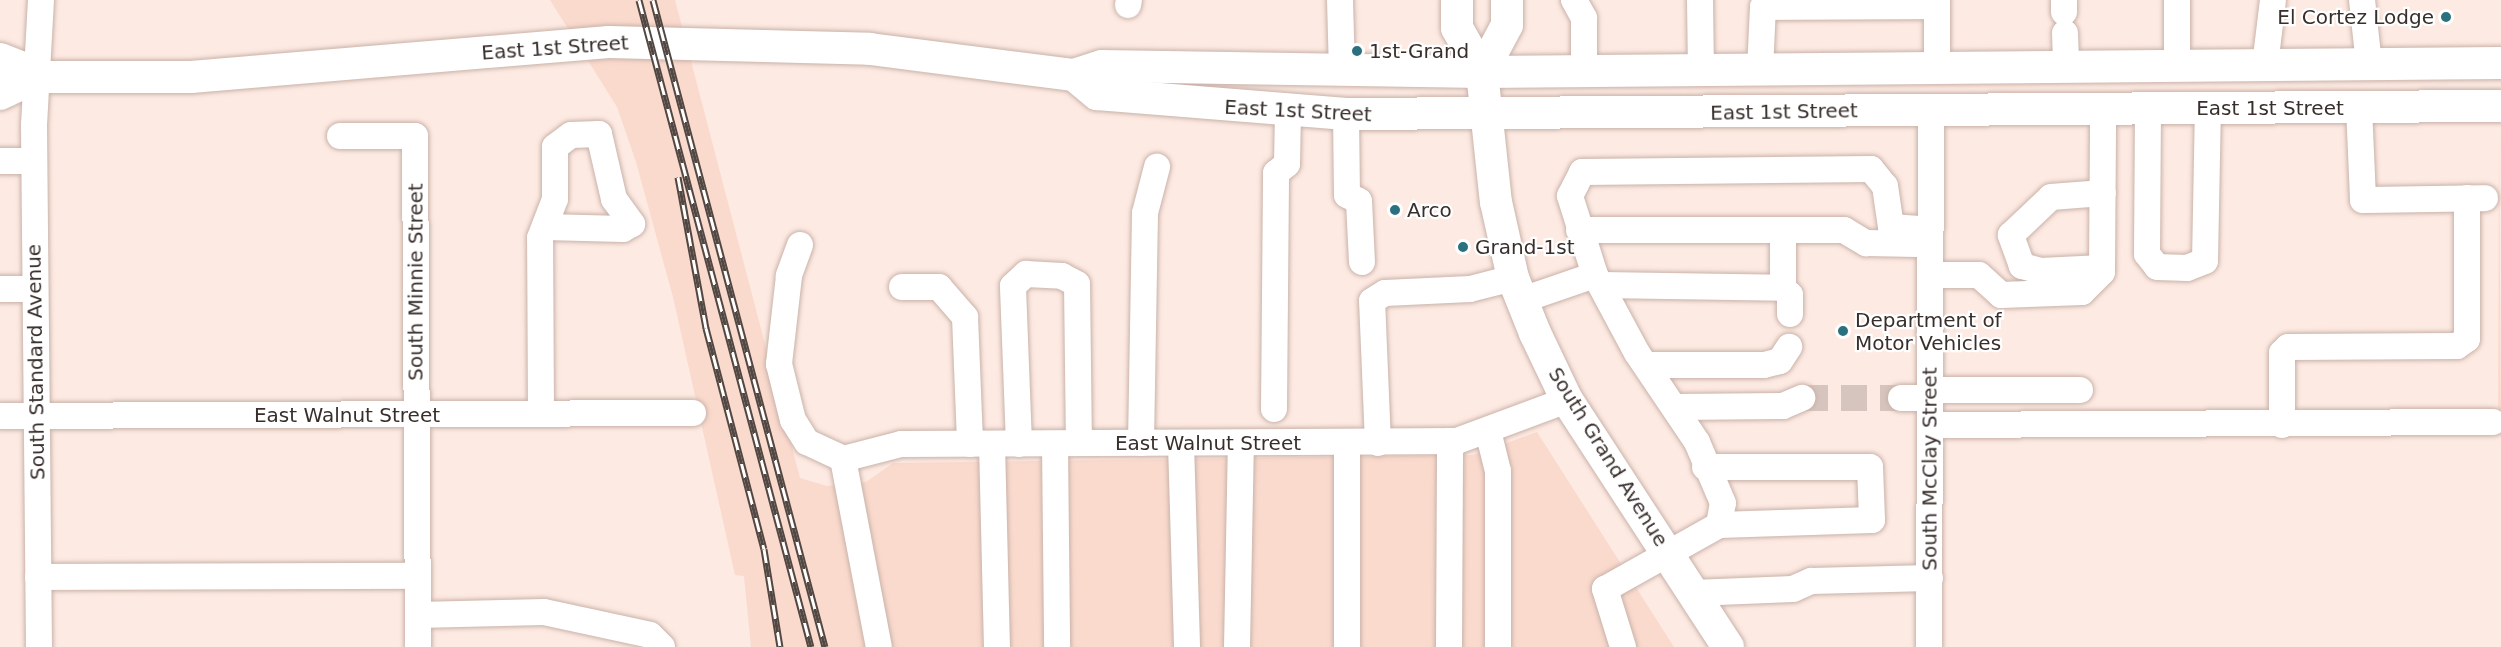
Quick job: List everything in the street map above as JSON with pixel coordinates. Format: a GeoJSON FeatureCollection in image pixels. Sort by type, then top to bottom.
{"type":"FeatureCollection","features":[{"type":"Feature","properties":{"kind":"main road"},"geometry":{"type":"LineString","coordinates":[[1457,0],[1457,28],[1482,72]]}},
{"type":"Feature","properties":{"kind":"main road"},"geometry":{"type":"LineString","coordinates":[[1482,72],[1508,25],[1507,0]]}},
{"type":"Feature","properties":{"kind":"main road","name":"East 1st Street"},"geometry":{"type":"LineString","coordinates":[[0,94],[36,77],[191,77],[609,42],[870,49],[1074,75],[1102,66],[1342,72],[1584,72],[2501,63]]}},
{"type":"Feature","properties":{"kind":"main road","name":"East 1st Street"},"geometry":{"type":"LineString","coordinates":[[0,59],[36,77]]}},
{"type":"Feature","properties":{"kind":"main road"},"geometry":{"type":"LineString","coordinates":[[1931,111],[1942,94],[1964,84],[2117,67]]}},
{"type":"Feature","properties":{"kind":"main road","name":"South Grand Avenue"},"geometry":{"type":"LineString","coordinates":[[1482,72],[1485,114],[1517,289],[1568,400],[1728,647]]}},
{"type":"Feature","properties":{"kind":"main road","name":"East 1st Street"},"geometry":{"type":"LineString","coordinates":[[1074,75],[1097,94],[1346,114],[2501,106]]}},
{"type":"Feature","properties":{"kind":"street","name":"South Standard Avenue"},"geometry":{"type":"LineString","coordinates":[[39,647],[34,161],[41,0]]}},
{"type":"Feature","properties":{"kind":"street"},"geometry":{"type":"LineString","coordinates":[[1340,0],[1342,72]]}},
{"type":"Feature","properties":{"kind":"street"},"geometry":{"type":"LineString","coordinates":[[1574,0],[1584,18],[1584,72]]}},
{"type":"Feature","properties":{"kind":"street"},"geometry":{"type":"LineString","coordinates":[[1700,0],[1701,70]]}},
{"type":"Feature","properties":{"kind":"street"},"geometry":{"type":"LineString","coordinates":[[2177,0],[2177,66]]}},
{"type":"Feature","properties":{"kind":"street"},"geometry":{"type":"LineString","coordinates":[[2265,65],[2273,0]]}},
{"type":"Feature","properties":{"kind":"street"},"geometry":{"type":"LineString","coordinates":[[2362,0],[2369,64]]}},
{"type":"Feature","properties":{"kind":"street"},"geometry":{"type":"LineString","coordinates":[[1760,70],[1763,7],[1937,3],[1937,68]]}},
{"type":"Feature","properties":{"kind":"street"},"geometry":{"type":"LineString","coordinates":[[2064,15],[2066,67]]}},
{"type":"Feature","properties":{"kind":"street"},"geometry":{"type":"LineString","coordinates":[[2282,425],[2282,353],[2288,347],[2457,346],[2467,339],[2476,198],[2363,200],[2359,107]]}},
{"type":"Feature","properties":{"kind":"street"},"geometry":{"type":"LineString","coordinates":[[2148,109],[2147,254],[2157,267],[2187,268],[2205,261],[2208,108]]}},
{"type":"Feature","properties":{"kind":"street"},"geometry":{"type":"LineString","coordinates":[[1930,275],[1979,275],[2001,295],[2082,292],[2102,268],[2103,109]]}},
{"type":"Feature","properties":{"kind":"street"},"geometry":{"type":"LineString","coordinates":[[1274,409],[1276,173],[1287,164],[1288,111]]}},
{"type":"Feature","properties":{"kind":"street","name":"South McClay Street"},"geometry":{"type":"LineString","coordinates":[[1929,647],[1931,111]]}},
{"type":"Feature","properties":{"kind":"street"},"geometry":{"type":"LineString","coordinates":[[1346,114],[1347,195],[1359,201],[1362,262]]}},
{"type":"Feature","properties":{"kind":"street","name":"South Minnie Street"},"geometry":{"type":"LineString","coordinates":[[340,136],[415,136],[418,647]]}},
{"type":"Feature","properties":{"kind":"street"},"geometry":{"type":"LineString","coordinates":[[0,161],[34,161]]}},
{"type":"Feature","properties":{"kind":"street"},"geometry":{"type":"LineString","coordinates":[[1141,443],[1146,213],[1157,167]]}},
{"type":"Feature","properties":{"kind":"street"},"geometry":{"type":"LineString","coordinates":[[1719,525],[1723,503],[1675,407],[1646,365],[1598,280],[1579,230],[1570,196],[1582,172],[1871,169],[1885,186],[1891,227],[1930,237]]}},
{"type":"Feature","properties":{"kind":"street"},"geometry":{"type":"LineString","coordinates":[[2102,268],[2041,271],[2022,266],[2011,235],[2051,197],[2103,193]]}},
{"type":"Feature","properties":{"kind":"street"},"geometry":{"type":"LineString","coordinates":[[541,414],[538,317],[545,227]]}},
{"type":"Feature","properties":{"kind":"street"},"geometry":{"type":"LineString","coordinates":[[1579,230],[1844,230],[1866,243],[1930,237]]}},
{"type":"Feature","properties":{"kind":"street"},"geometry":{"type":"LineString","coordinates":[[1783,230],[1784,288],[1790,295],[1790,314]]}},
{"type":"Feature","properties":{"kind":"street"},"geometry":{"type":"LineString","coordinates":[[800,245],[789,276],[779,364],[793,420],[807,442],[843,459],[879,647]]}},
{"type":"Feature","properties":{"kind":"street"},"geometry":{"type":"LineString","coordinates":[[1019,444],[1013,286],[1026,274],[1062,276],[1077,284],[1078,392],[1067,443],[1057,647]]}},
{"type":"Feature","properties":{"kind":"street"},"geometry":{"type":"LineString","coordinates":[[1378,443],[1372,301],[1385,293],[1517,289],[1598,280],[1784,288]]}},
{"type":"Feature","properties":{"kind":"street"},"geometry":{"type":"LineString","coordinates":[[902,287],[939,287],[966,317],[981,444],[997,647]]}},
{"type":"Feature","properties":{"kind":"street"},"geometry":{"type":"LineString","coordinates":[[0,289],[35,289]]}},
{"type":"Feature","properties":{"kind":"street"},"geometry":{"type":"LineString","coordinates":[[1646,365],[1764,365],[1780,361],[1789,347]]}},
{"type":"Feature","properties":{"kind":"street"},"geometry":{"type":"LineString","coordinates":[[1901,398],[1930,394],[2080,390]]}},
{"type":"Feature","properties":{"kind":"street"},"geometry":{"type":"LineString","coordinates":[[1675,407],[1783,406],[1802,398]]}},
{"type":"Feature","properties":{"kind":"street","name":"East Walnut Street"},"geometry":{"type":"LineString","coordinates":[[843,459],[901,444],[1450,441],[1488,431],[1568,400]]}},
{"type":"Feature","properties":{"kind":"street","name":"East Walnut Street"},"geometry":{"type":"LineString","coordinates":[[0,416],[693,413]]}},
{"type":"Feature","properties":{"kind":"street"},"geometry":{"type":"LineString","coordinates":[[1930,425],[2282,425],[2493,422]]}},
{"type":"Feature","properties":{"kind":"street"},"geometry":{"type":"LineString","coordinates":[[1488,431],[1498,471],[1498,647]]}},
{"type":"Feature","properties":{"kind":"street"},"geometry":{"type":"LineString","coordinates":[[1449,647],[1450,441]]}},
{"type":"Feature","properties":{"kind":"street"},"geometry":{"type":"LineString","coordinates":[[1181,443],[1187,647]]}},
{"type":"Feature","properties":{"kind":"street"},"geometry":{"type":"LineString","coordinates":[[1237,647],[1241,443]]}},
{"type":"Feature","properties":{"kind":"street"},"geometry":{"type":"LineString","coordinates":[[1347,443],[1347,647]]}},
{"type":"Feature","properties":{"kind":"street"},"geometry":{"type":"LineString","coordinates":[[1623,647],[1612,624],[1605,589],[1668,556],[1719,525],[1872,520],[1870,467],[1705,467]]}},
{"type":"Feature","properties":{"kind":"street"},"geometry":{"type":"LineString","coordinates":[[38,577],[418,576]]}},
{"type":"Feature","properties":{"kind":"street"},"geometry":{"type":"LineString","coordinates":[[1693,593],[1793,589],[1811,581],[1930,578]]}},
{"type":"Feature","properties":{"kind":"street"},"geometry":{"type":"LineString","coordinates":[[418,615],[544,612],[650,635],[662,647]]}},
{"type":"Feature","properties":{"kind":"shaded area"},"geometry":{"type":"Polygon","coordinates":[[[550,0],[675,0],[800,478],[827,486],[866,482],[893,463],[1473,455],[1537,432],[1674,647],[751,647],[744,576],[735,575],[673,297],[636,162],[617,107],[550,0]]]}},
{"type":"Feature","properties":{"kind":"shaded area"},"geometry":{"type":"Polygon","coordinates":[[[2499,130],[2501,435],[2498,435],[2499,130]]]}},
{"type":"Feature","properties":{"kind":"tunnel"},"geometry":{"type":"LineString","coordinates":[[1802,398],[1901,398]]}},
{"type":"Feature","properties":{"kind":"railway"},"geometry":{"type":"LineString","coordinates":[[639,0],[811,647]]}},
{"type":"Feature","properties":{"kind":"railway"},"geometry":{"type":"LineString","coordinates":[[653,0],[825,647]]}},
{"type":"Feature","properties":{"kind":"railway"},"geometry":{"type":"LineString","coordinates":[[678,177],[706,328],[764,549],[780,647]]}},
{"type":"Feature","properties":{"kind":"place","name":"El Cortez Lodge"},"geometry":{"type":"Point","coordinates":[2446,17]}},
{"type":"Feature","properties":{"kind":"place","name":"1st-Grand"},"geometry":{"type":"Point","coordinates":[1357,51]}},
{"type":"Feature","properties":{"kind":"place","name":"Arco"},"geometry":{"type":"Point","coordinates":[1395,210]}},
{"type":"Feature","properties":{"kind":"place","name":"Grand-1st"},"geometry":{"type":"Point","coordinates":[1463,247]}},
{"type":"Feature","properties":{"kind":"place","name":"Department of Motor Vehicles"},"geometry":{"type":"Point","coordinates":[1843,331]}}]}
